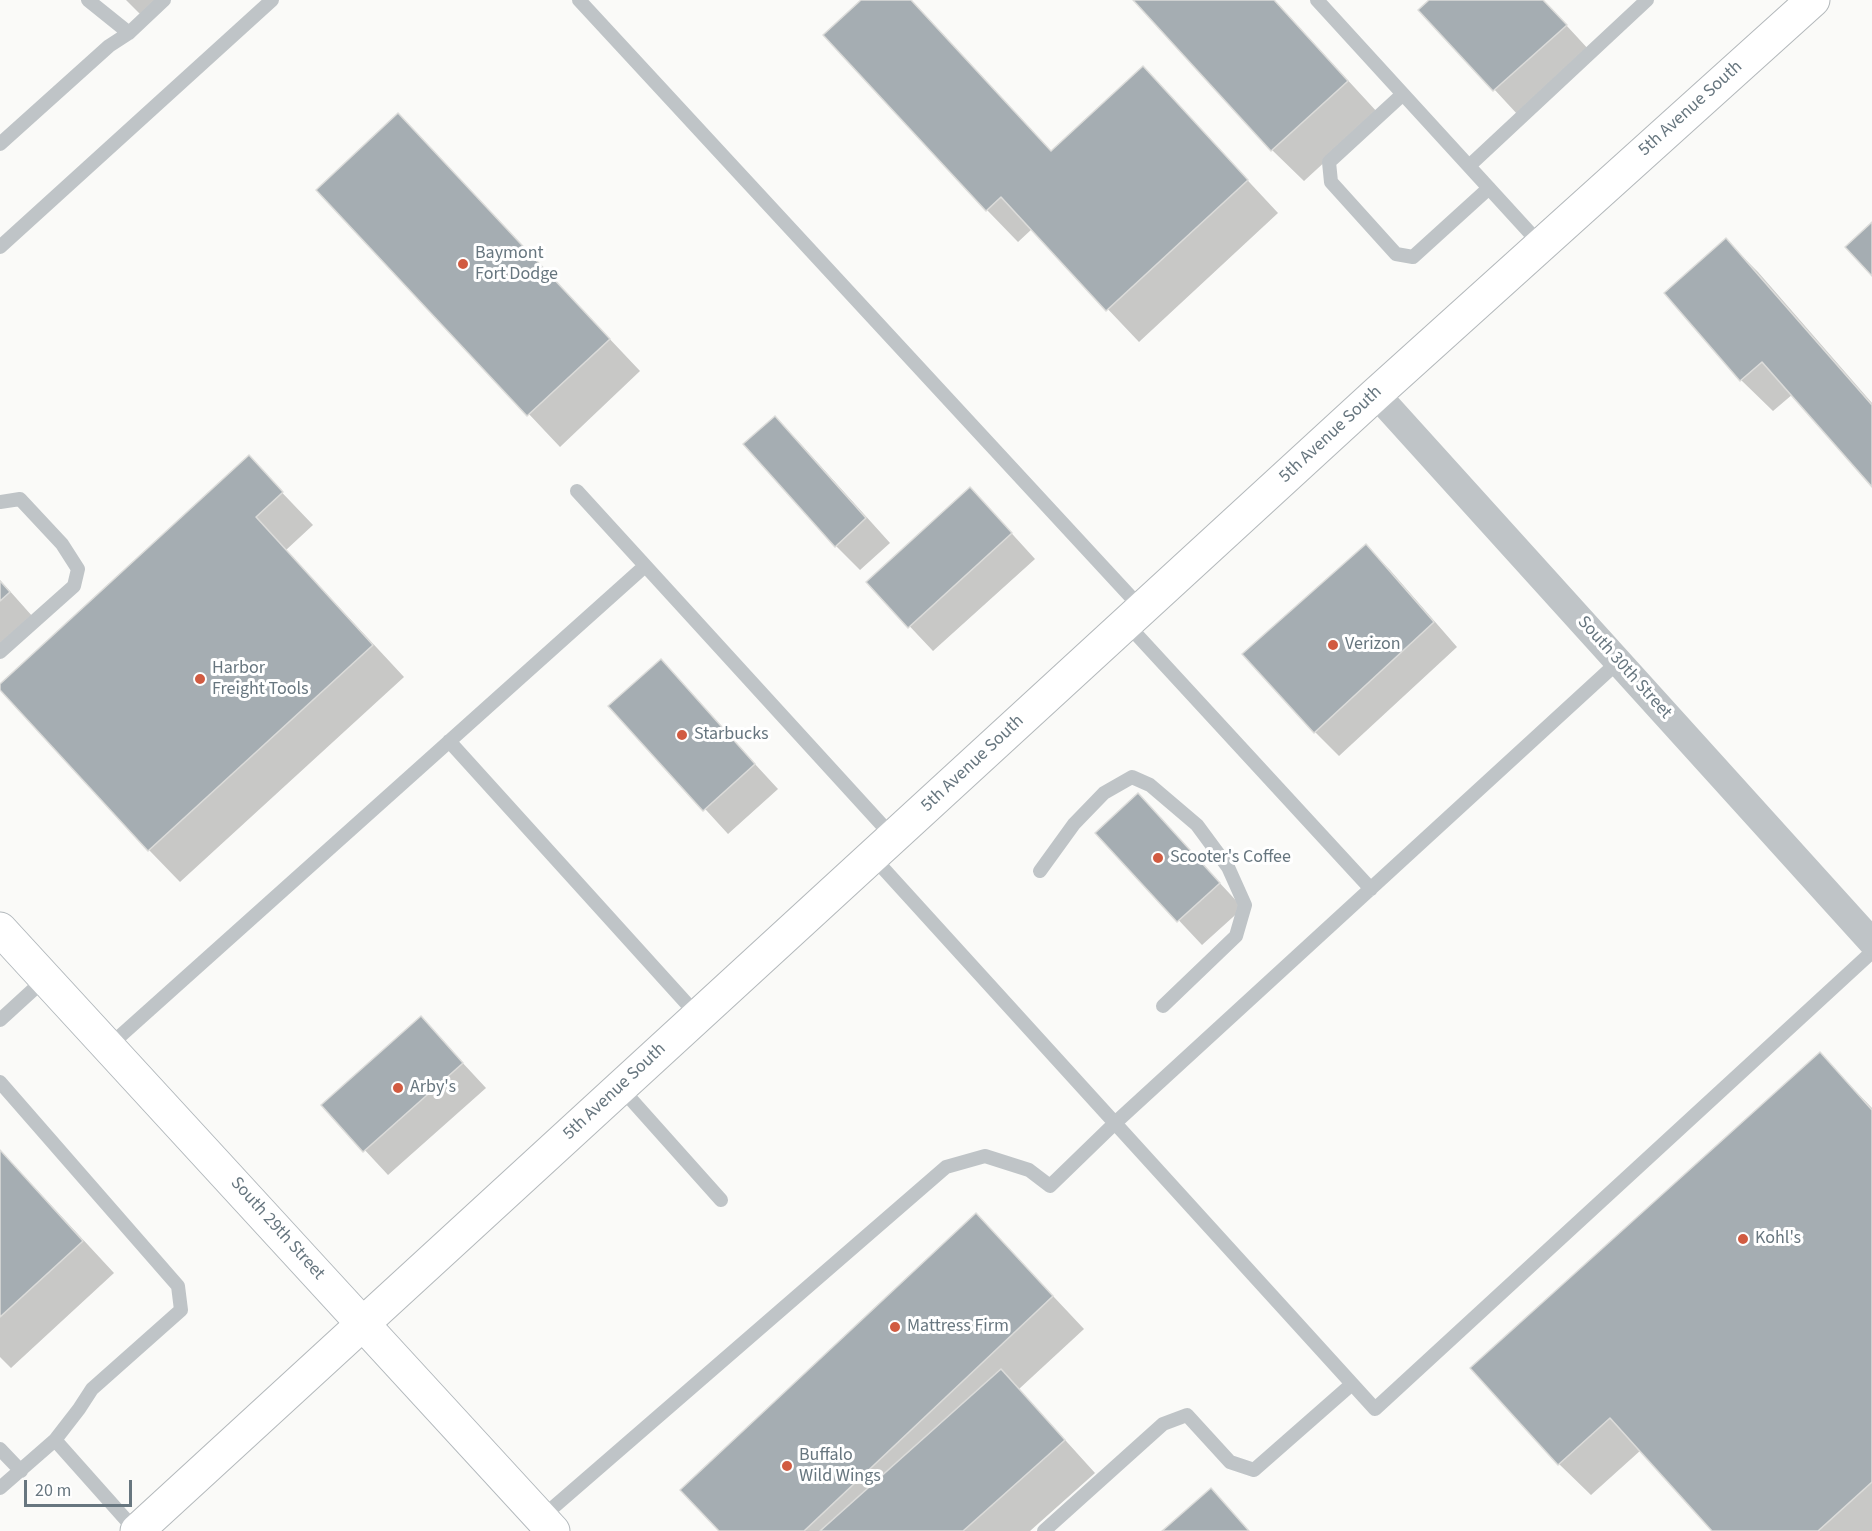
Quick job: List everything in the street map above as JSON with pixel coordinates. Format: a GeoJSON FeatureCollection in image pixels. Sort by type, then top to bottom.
{"type":"FeatureCollection","features":[{"type":"Feature","properties":{"kind":"main road","name":"5th Avenue South"},"geometry":{"type":"LineString","coordinates":[[136,1531],[1802,4]]}},
{"type":"Feature","properties":{"kind":"main road","name":"South 29th Street"},"geometry":{"type":"LineString","coordinates":[[0,929],[547,1525]]}},
{"type":"Feature","properties":{"kind":"street","name":"South 30th Street"},"geometry":{"type":"LineString","coordinates":[[1376,394],[1872,942]]}},
{"type":"Feature","properties":{"kind":"lane"},"geometry":{"type":"LineString","coordinates":[[88,0],[129,33]]}},
{"type":"Feature","properties":{"kind":"lane"},"geometry":{"type":"LineString","coordinates":[[0,144],[164,0]]}},
{"type":"Feature","properties":{"kind":"lane"},"geometry":{"type":"LineString","coordinates":[[0,247],[272,0]]}},
{"type":"Feature","properties":{"kind":"lane"},"geometry":{"type":"LineString","coordinates":[[579,0],[1134,616],[1371,889]]}},
{"type":"Feature","properties":{"kind":"lane"},"geometry":{"type":"LineString","coordinates":[[1323,2],[1403,94],[1541,245]]}},
{"type":"Feature","properties":{"kind":"lane"},"geometry":{"type":"LineString","coordinates":[[1469,165],[1641,2]]}},
{"type":"Feature","properties":{"kind":"lane"},"geometry":{"type":"LineString","coordinates":[[1403,94],[1329,162],[1331,182],[1396,254],[1413,257],[1489,188]]}},
{"type":"Feature","properties":{"kind":"lane"},"geometry":{"type":"LineString","coordinates":[[577,491],[645,566],[1115,1124],[1374,1409],[1872,952]]}},
{"type":"Feature","properties":{"kind":"lane"},"geometry":{"type":"LineString","coordinates":[[0,502],[20,499],[62,544],[78,569],[74,586],[0,652]]}},
{"type":"Feature","properties":{"kind":"lane"},"geometry":{"type":"LineString","coordinates":[[109,1046],[645,566]]}},
{"type":"Feature","properties":{"kind":"lane"},"geometry":{"type":"LineString","coordinates":[[547,1525],[946,1167],[985,1156],[1029,1170],[1050,1186],[1618,662]]}},
{"type":"Feature","properties":{"kind":"lane"},"geometry":{"type":"LineString","coordinates":[[449,741],[698,1016]]}},
{"type":"Feature","properties":{"kind":"lane"},"geometry":{"type":"LineString","coordinates":[[1040,871],[1074,824],[1104,793],[1132,777],[1150,785],[1197,825],[1228,867],[1245,905],[1236,936],[1163,1006]]}},
{"type":"Feature","properties":{"kind":"lane"},"geometry":{"type":"LineString","coordinates":[[0,1020],[46,978]]}},
{"type":"Feature","properties":{"kind":"lane"},"geometry":{"type":"LineString","coordinates":[[0,1082],[178,1286],[181,1310],[92,1389],[55,1440],[0,1488]]}},
{"type":"Feature","properties":{"kind":"lane"},"geometry":{"type":"LineString","coordinates":[[620,1087],[721,1200]]}},
{"type":"Feature","properties":{"kind":"lane"},"geometry":{"type":"LineString","coordinates":[[1044,1531],[1162,1424],[1187,1415],[1230,1462],[1254,1470],[1352,1384]]}},
{"type":"Feature","properties":{"kind":"lane"},"geometry":{"type":"LineString","coordinates":[[55,1440],[136,1531]]}},
{"type":"Feature","properties":{"kind":"lane"},"geometry":{"type":"LineString","coordinates":[[0,1449],[21,1471]]}},
{"type":"Feature","properties":{"kind":"building"},"geometry":{"type":"Polygon","coordinates":[[[861,0],[911,0],[1051,151],[1143,66],[1248,180],[1106,311],[1001,197],[986,211],[823,35],[861,0]]]}},
{"type":"Feature","properties":{"kind":"building"},"geometry":{"type":"Polygon","coordinates":[[[1133,0],[1274,0],[1348,81],[1271,151],[1133,0]]]}},
{"type":"Feature","properties":{"kind":"building"},"geometry":{"type":"Polygon","coordinates":[[[1429,0],[1543,0],[1567,25],[1493,91],[1418,10],[1429,0]]]}},
{"type":"Feature","properties":{"kind":"building","name":"Baymont Fort Dodge"},"geometry":{"type":"Polygon","coordinates":[[[398,113],[610,339],[527,416],[316,190],[398,113]]]}},
{"type":"Feature","properties":{"kind":"building"},"geometry":{"type":"Polygon","coordinates":[[[1872,222],[1872,276],[1845,247],[1872,222]]]}},
{"type":"Feature","properties":{"kind":"building"},"geometry":{"type":"Polygon","coordinates":[[[1726,238],[1872,405],[1872,487],[1762,362],[1740,381],[1664,293],[1726,238]]]}},
{"type":"Feature","properties":{"kind":"building"},"geometry":{"type":"Polygon","coordinates":[[[775,416],[866,518],[835,547],[743,444],[775,416]]]}},
{"type":"Feature","properties":{"kind":"building"},"geometry":{"type":"Polygon","coordinates":[[[249,455],[283,492],[256,517],[373,645],[148,851],[0,690],[0,684],[249,455]]]}},
{"type":"Feature","properties":{"kind":"building"},"geometry":{"type":"Polygon","coordinates":[[[970,487],[1012,533],[908,628],[866,582],[970,487]]]}},
{"type":"Feature","properties":{"kind":"building"},"geometry":{"type":"Polygon","coordinates":[[[1366,544],[1434,622],[1314,733],[1242,654],[1366,544]]]}},
{"type":"Feature","properties":{"kind":"building"},"geometry":{"type":"Polygon","coordinates":[[[0,581],[10,592],[0,601],[0,581]]]}},
{"type":"Feature","properties":{"kind":"building","name":"Starbucks"},"geometry":{"type":"Polygon","coordinates":[[[661,659],[755,764],[703,811],[608,706],[661,659]]]}},
{"type":"Feature","properties":{"kind":"building","name":"Scooter's Coffee"},"geometry":{"type":"Polygon","coordinates":[[[1138,793],[1220,883],[1177,922],[1095,833],[1138,793]]]}},
{"type":"Feature","properties":{"kind":"building"},"geometry":{"type":"Polygon","coordinates":[[[421,1016],[463,1063],[363,1152],[321,1105],[421,1016]]]}},
{"type":"Feature","properties":{"kind":"building","name":"Kohl's"},"geometry":{"type":"Polygon","coordinates":[[[1820,1052],[1872,1110],[1872,1482],[1818,1531],[1712,1531],[1610,1418],[1558,1465],[1470,1368],[1820,1052]]]}},
{"type":"Feature","properties":{"kind":"building"},"geometry":{"type":"Polygon","coordinates":[[[0,1150],[83,1241],[0,1317],[0,1150]]]}},
{"type":"Feature","properties":{"kind":"building"},"geometry":{"type":"Polygon","coordinates":[[[976,1213],[1053,1296],[804,1531],[719,1531],[680,1490],[976,1213]]]}},
{"type":"Feature","properties":{"kind":"building"},"geometry":{"type":"Polygon","coordinates":[[[1001,1369],[1065,1440],[963,1531],[820,1531],[1001,1369]]]}},
{"type":"Feature","properties":{"kind":"building"},"geometry":{"type":"Polygon","coordinates":[[[1211,1488],[1249,1531],[1162,1531],[1211,1488]]]}},
{"type":"Feature","properties":{"kind":"place","name":"Baymont Fort Dodge"},"geometry":{"type":"Point","coordinates":[463,264]}},
{"type":"Feature","properties":{"kind":"place","name":"Verizon"},"geometry":{"type":"Point","coordinates":[1333,645]}},
{"type":"Feature","properties":{"kind":"place","name":"Harbor Freight Tools"},"geometry":{"type":"Point","coordinates":[200,679]}},
{"type":"Feature","properties":{"kind":"place","name":"Starbucks"},"geometry":{"type":"Point","coordinates":[682,735]}},
{"type":"Feature","properties":{"kind":"place","name":"Scooter's Coffee"},"geometry":{"type":"Point","coordinates":[1158,858]}},
{"type":"Feature","properties":{"kind":"place","name":"Arby's"},"geometry":{"type":"Point","coordinates":[398,1088]}},
{"type":"Feature","properties":{"kind":"place","name":"Kohl's"},"geometry":{"type":"Point","coordinates":[1743,1239]}},
{"type":"Feature","properties":{"kind":"place","name":"Mattress Firm"},"geometry":{"type":"Point","coordinates":[895,1327]}},
{"type":"Feature","properties":{"kind":"place","name":"Buffalo Wild Wings"},"geometry":{"type":"Point","coordinates":[787,1466]}}]}
